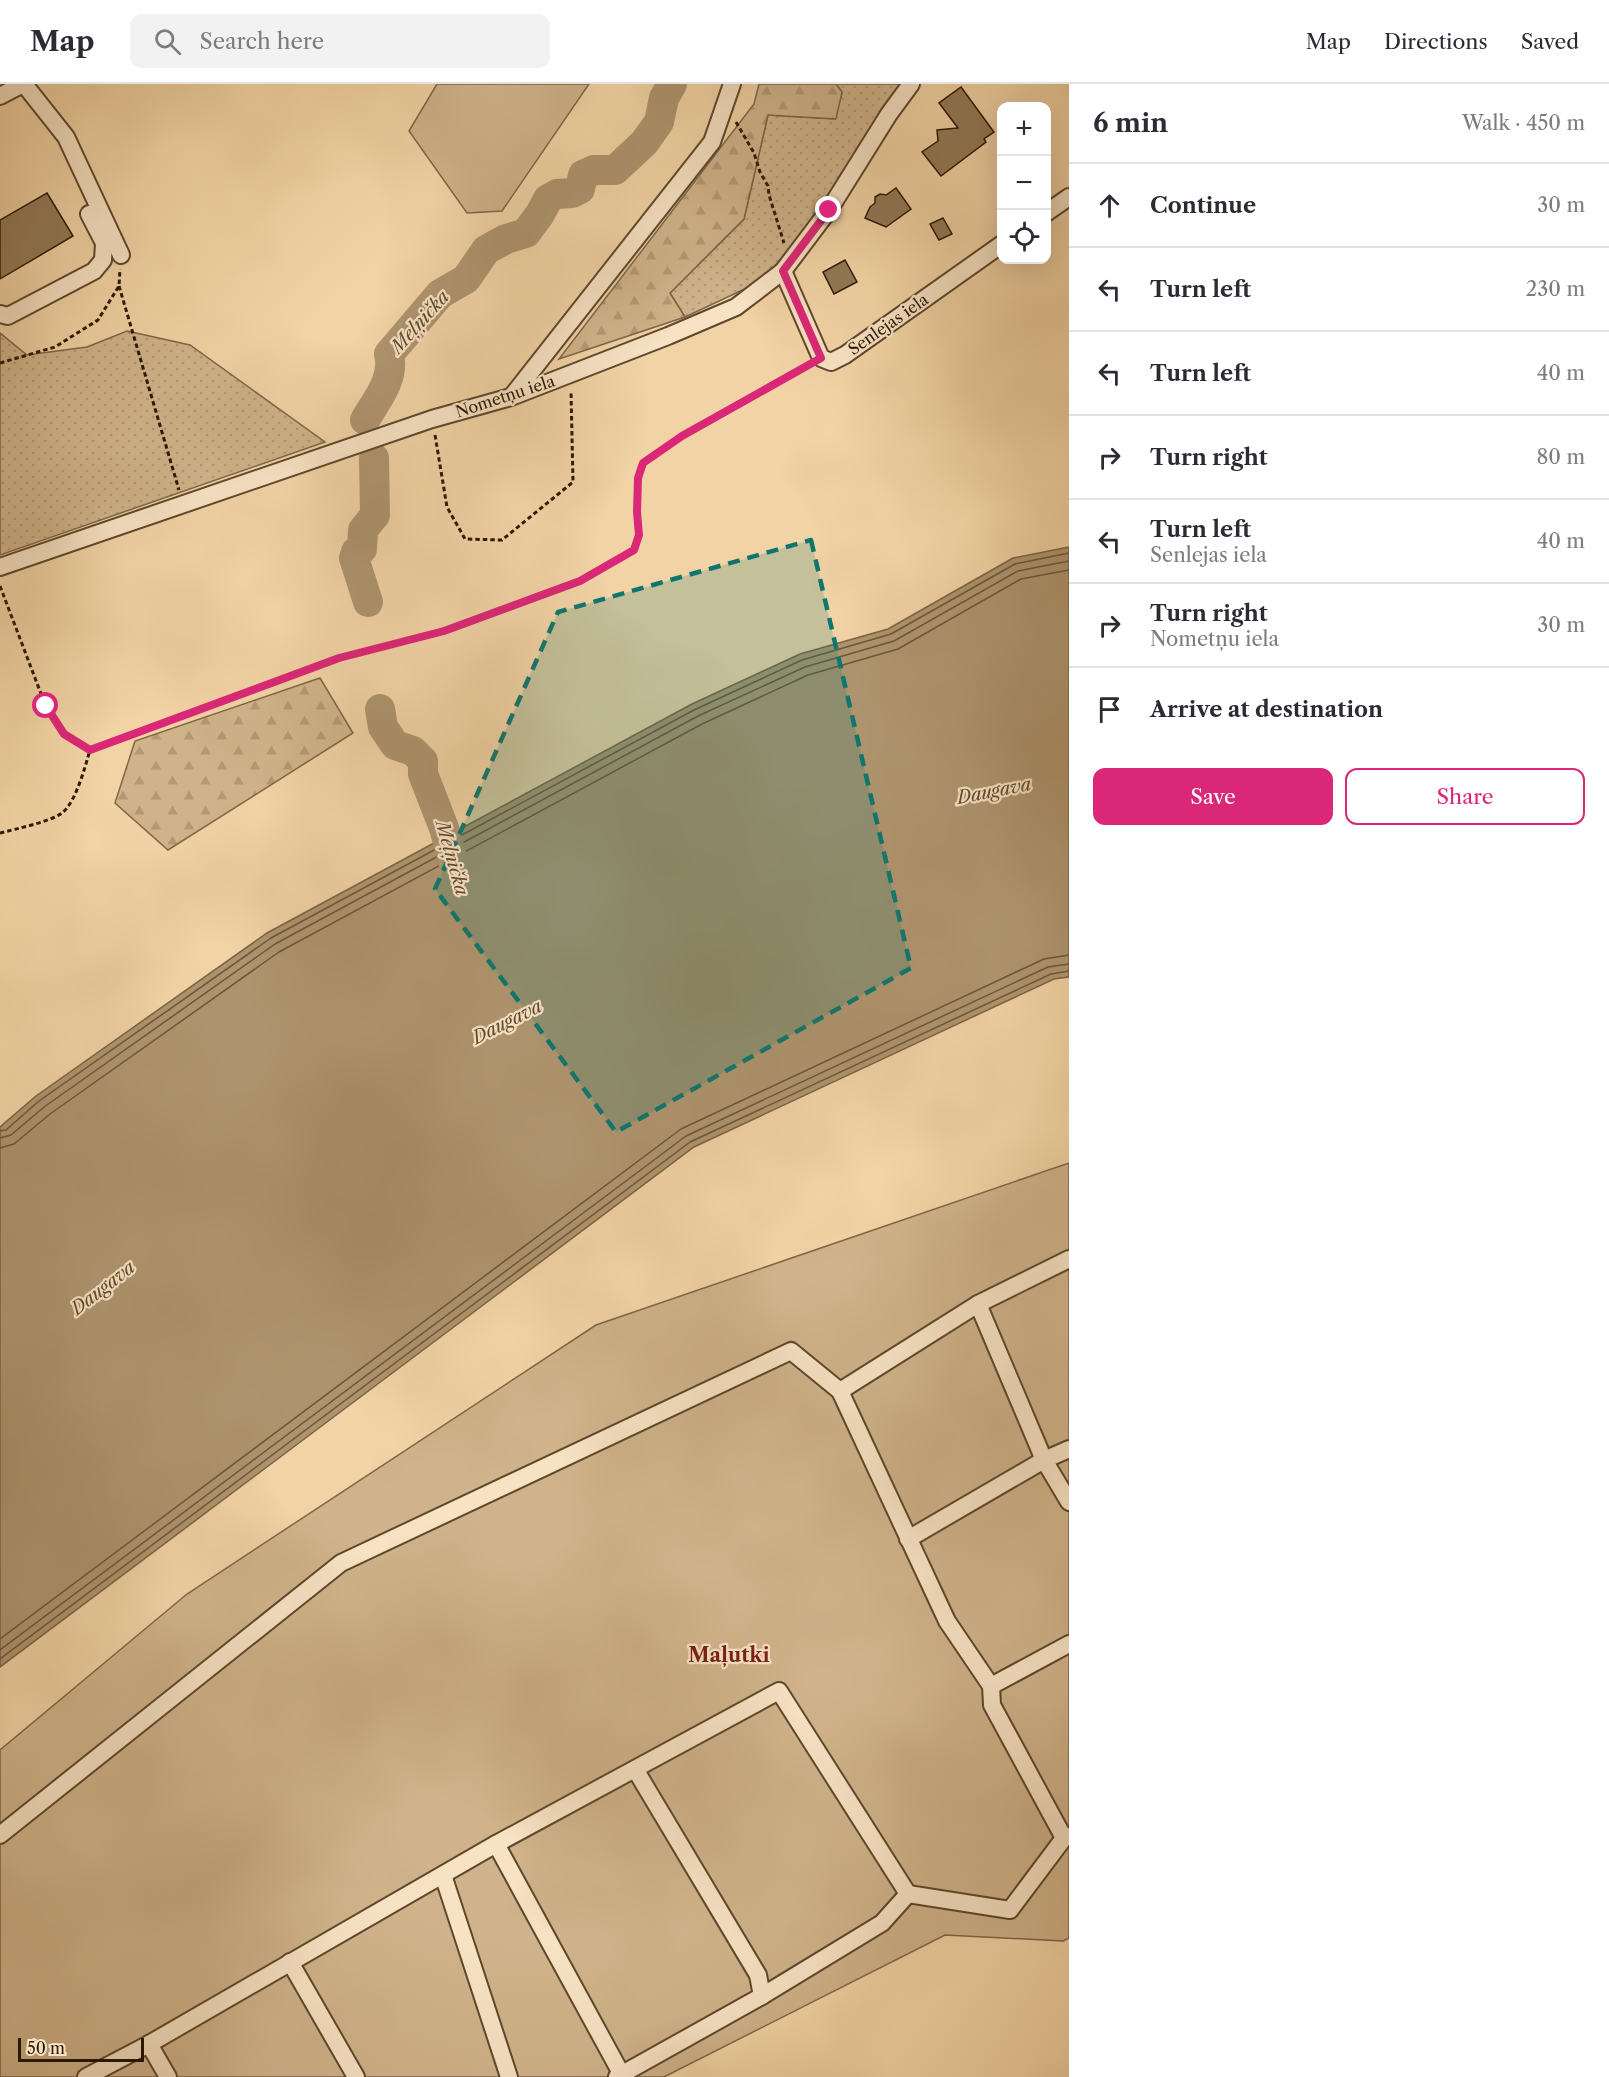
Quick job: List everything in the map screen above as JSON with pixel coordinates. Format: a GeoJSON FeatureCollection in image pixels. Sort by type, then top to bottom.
{"type":"FeatureCollection","features":[{"type":"Feature","properties":{"kind":"street"},"geometry":{"type":"LineString","coordinates":[[0,96],[23,84],[66,137],[121,255]]}},
{"type":"Feature","properties":{"kind":"street"},"geometry":{"type":"LineString","coordinates":[[511,397],[712,142],[732,84]]}},
{"type":"Feature","properties":{"kind":"street","name":"Nometņu iela"},"geometry":{"type":"LineString","coordinates":[[0,567],[432,418],[511,397],[571,375],[736,307],[787,267],[829,210],[889,114],[911,84]]}},
{"type":"Feature","properties":{"kind":"street"},"geometry":{"type":"LineString","coordinates":[[1051,210],[1069,197]]}},
{"type":"Feature","properties":{"kind":"street"},"geometry":{"type":"LineString","coordinates":[[0,314],[8,316],[94,271],[103,260],[104,243],[89,214]]}},
{"type":"Feature","properties":{"kind":"street","name":"Senlejas iela"},"geometry":{"type":"LineString","coordinates":[[821,358],[831,362],[845,355],[997,248]]}},
{"type":"Feature","properties":{"kind":"street"},"geometry":{"type":"LineString","coordinates":[[787,267],[821,358]]}},
{"type":"Feature","properties":{"kind":"street"},"geometry":{"type":"LineString","coordinates":[[840,1391],[978,1304],[1069,1259]]}},
{"type":"Feature","properties":{"kind":"street"},"geometry":{"type":"LineString","coordinates":[[978,1304],[1044,1460],[1069,1502]]}},
{"type":"Feature","properties":{"kind":"street"},"geometry":{"type":"LineString","coordinates":[[0,1835],[341,1563],[791,1351],[840,1391],[947,1621],[991,1686],[992,1705],[1067,1837],[1010,1910],[908,1894],[779,1691],[496,1844],[149,2044],[86,2077]]}},
{"type":"Feature","properties":{"kind":"street"},"geometry":{"type":"LineString","coordinates":[[908,1539],[1044,1460],[1069,1449]]}},
{"type":"Feature","properties":{"kind":"street"},"geometry":{"type":"LineString","coordinates":[[991,1686],[1069,1644]]}},
{"type":"Feature","properties":{"kind":"street"},"geometry":{"type":"LineString","coordinates":[[635,1769],[758,1975],[762,1996]]}},
{"type":"Feature","properties":{"kind":"street"},"geometry":{"type":"LineString","coordinates":[[496,1844],[619,2076],[762,1996],[882,1923],[908,1894]]}},
{"type":"Feature","properties":{"kind":"street"},"geometry":{"type":"LineString","coordinates":[[443,1875],[509,2077]]}},
{"type":"Feature","properties":{"kind":"street"},"geometry":{"type":"LineString","coordinates":[[290,1962],[356,2077]]}},
{"type":"Feature","properties":{"kind":"street"},"geometry":{"type":"LineString","coordinates":[[149,2044],[168,2077]]}},
{"type":"Feature","properties":{"kind":"path"},"geometry":{"type":"LineString","coordinates":[[726,103],[754,153],[760,172],[768,186],[787,267]]}},
{"type":"Feature","properties":{"kind":"path"},"geometry":{"type":"LineString","coordinates":[[121,255],[119,286],[183,504]]}},
{"type":"Feature","properties":{"kind":"path"},"geometry":{"type":"LineString","coordinates":[[0,363],[55,346],[98,320],[119,286]]}},
{"type":"Feature","properties":{"kind":"path"},"geometry":{"type":"LineString","coordinates":[[90,750],[339,658],[444,631],[580,581],[634,550],[639,535],[638,478],[643,463],[682,436],[821,358]]}},
{"type":"Feature","properties":{"kind":"path"},"geometry":{"type":"LineString","coordinates":[[432,418],[447,507],[455,524],[465,539],[502,540],[573,482],[571,375]]}},
{"type":"Feature","properties":{"kind":"path"},"geometry":{"type":"LineString","coordinates":[[0,586],[46,706],[64,734],[90,750]]}},
{"type":"Feature","properties":{"kind":"path"},"geometry":{"type":"LineString","coordinates":[[0,833],[62,813],[80,785],[90,750]]}},
{"type":"Feature","properties":{"kind":"highlighted area"},"geometry":{"type":"Polygon","coordinates":[[[811,540],[911,968],[616,1132],[435,889],[558,612],[811,540]]]}},
{"type":"Feature","properties":{"kind":"green space"},"geometry":{"type":"Polygon","coordinates":[[[437,84],[589,84],[502,211],[467,213],[409,131],[437,84]]]}},
{"type":"Feature","properties":{"kind":"green space"},"geometry":{"type":"Polygon","coordinates":[[[759,84],[836,84],[842,92],[836,119],[768,115],[744,219],[670,293],[685,317],[559,359],[754,104],[759,84]]]}},
{"type":"Feature","properties":{"kind":"green space"},"geometry":{"type":"Polygon","coordinates":[[[836,84],[903,84],[798,243],[775,268],[749,287],[685,317],[670,293],[744,219],[768,115],[835,119],[842,93],[836,84]]]}},
{"type":"Feature","properties":{"kind":"green space"},"geometry":{"type":"Polygon","coordinates":[[[127,331],[190,345],[325,442],[0,555],[0,333],[27,355],[87,347],[127,331]]]}},
{"type":"Feature","properties":{"kind":"green space"},"geometry":{"type":"Polygon","coordinates":[[[320,678],[353,733],[168,850],[115,803],[135,741],[320,678]]]}},
{"type":"Feature","properties":{"kind":"green space"},"geometry":{"type":"Polygon","coordinates":[[[1069,1163],[1069,1938],[1063,1941],[945,1935],[664,2077],[0,2077],[0,1750],[187,1594],[596,1325],[1069,1163]]]}},
{"type":"Feature","properties":{"kind":"water","name":"Daugava"},"geometry":{"type":"Polygon","coordinates":[[[1069,547],[1069,977],[1054,979],[694,1147],[0,1667],[0,1127],[36,1096],[267,933],[692,704],[800,654],[888,629],[1013,558],[1069,547]]]}},
{"type":"Feature","properties":{"kind":"building"},"geometry":{"type":"Polygon","coordinates":[[[961,87],[994,132],[984,139],[986,142],[941,176],[922,152],[938,141],[937,130],[958,128],[939,103],[961,87]]]}},
{"type":"Feature","properties":{"kind":"building"},"geometry":{"type":"Polygon","coordinates":[[[896,188],[911,209],[886,227],[865,218],[870,207],[875,203],[875,197],[880,194],[886,195],[896,188]]]}},
{"type":"Feature","properties":{"kind":"building"},"geometry":{"type":"Polygon","coordinates":[[[47,193],[73,236],[0,279],[0,220],[47,193]]]}},
{"type":"Feature","properties":{"kind":"building"},"geometry":{"type":"Polygon","coordinates":[[[943,218],[952,234],[939,240],[930,224],[943,218]]]}},
{"type":"Feature","properties":{"kind":"building"},"geometry":{"type":"Polygon","coordinates":[[[845,260],[857,282],[834,294],[823,272],[845,260]]]}},
{"type":"Feature","properties":{"kind":"waterway","name":"Meļņička"},"geometry":{"type":"LineString","coordinates":[[365,420],[387,380],[389,354],[440,294],[466,279],[486,250],[506,239],[526,233],[548,199],[557,194],[572,193],[580,189],[583,175],[594,170],[615,170],[644,143],[659,122],[664,98],[672,84]]}},
{"type":"Feature","properties":{"kind":"waterway","name":"Meļņička"},"geometry":{"type":"LineString","coordinates":[[368,602],[354,558],[356,552],[362,549],[363,530],[375,515],[374,458]]}},
{"type":"Feature","properties":{"kind":"waterway","name":"Meļņička"},"geometry":{"type":"LineString","coordinates":[[380,709],[383,727],[395,745],[413,751],[423,761],[423,774],[444,828],[457,875]]}},
{"type":"Feature","properties":{"kind":"district","name":"Maļutki"},"geometry":{"type":"Point","coordinates":[729,1655]}},
{"type":"Feature","properties":{"kind":"route"},"geometry":{"type":"LineString","coordinates":[[46,706],[64,734],[90,750],[339,658],[444,631],[524,602],[580,581],[634,550],[639,535],[638,478],[643,463],[682,436],[821,358],[783,271],[829,210]]}}]}
